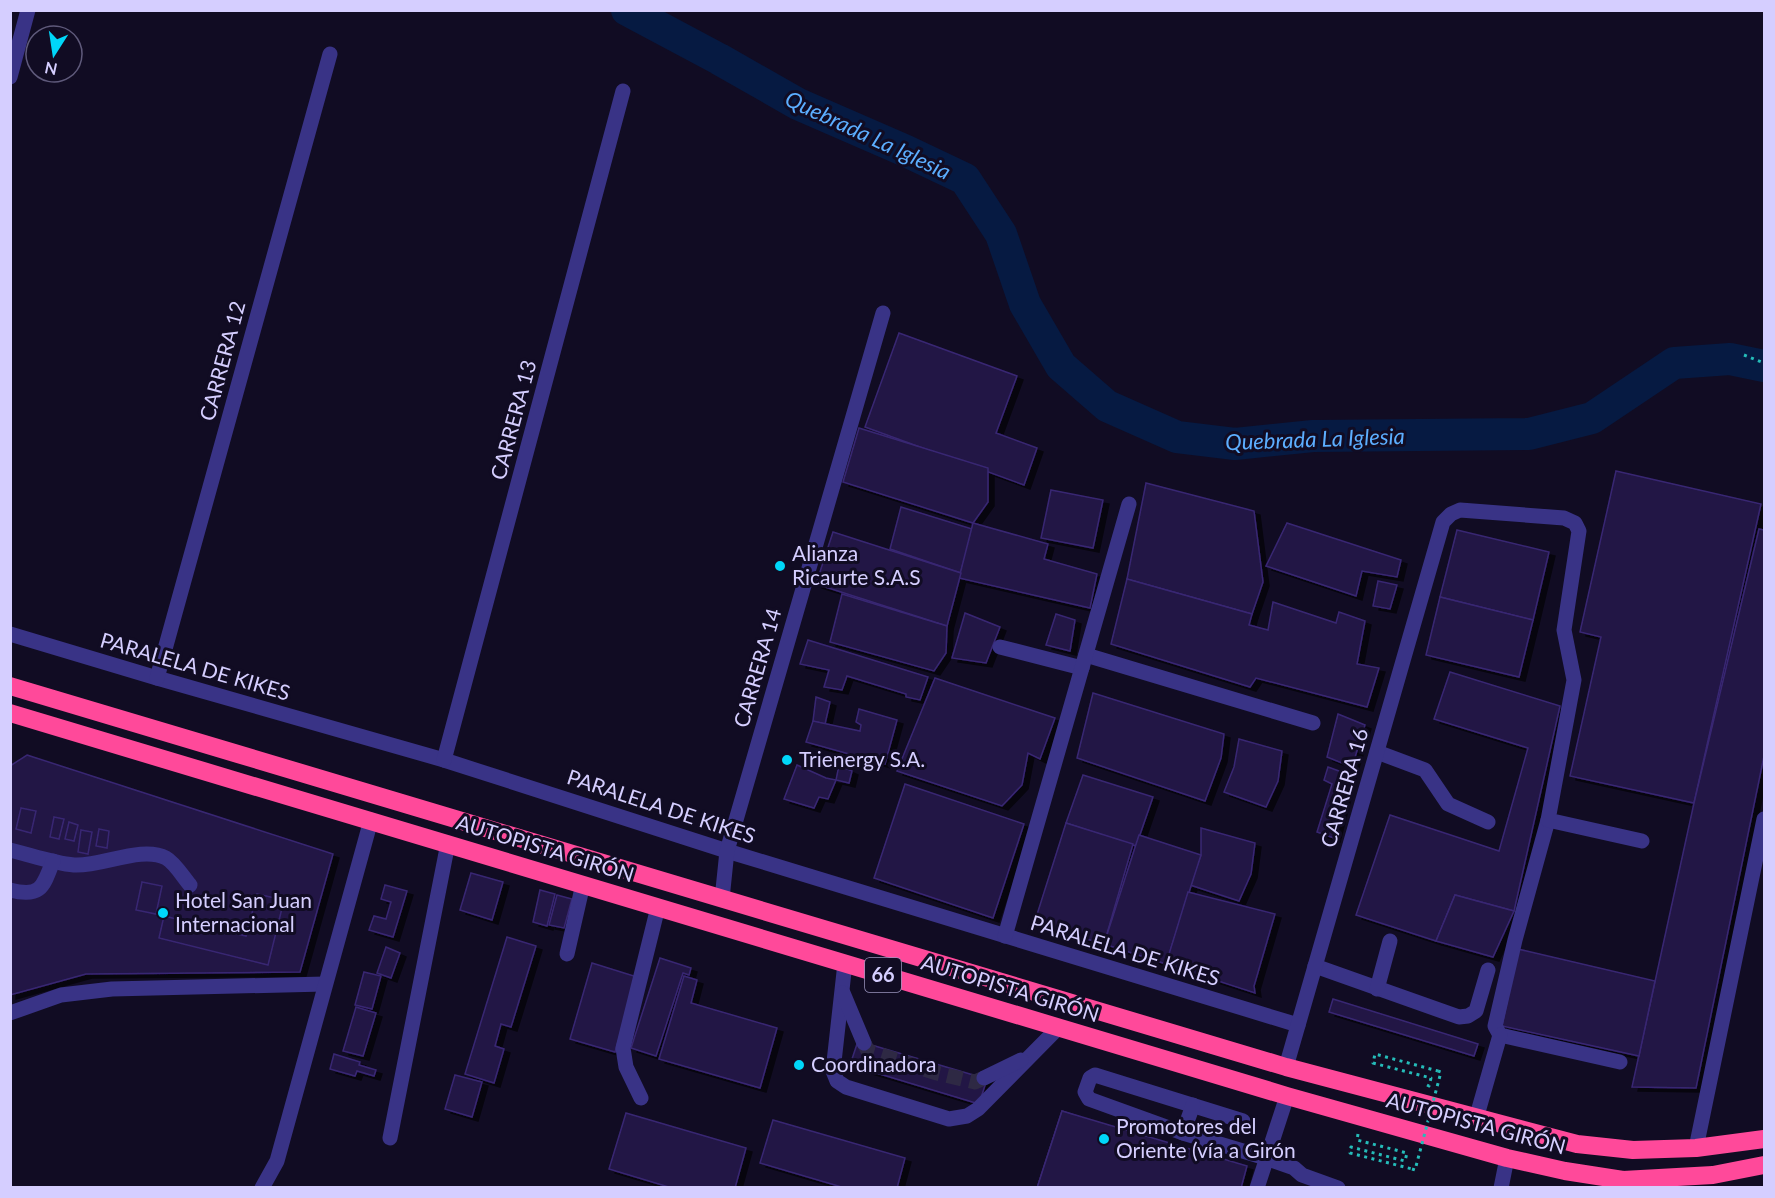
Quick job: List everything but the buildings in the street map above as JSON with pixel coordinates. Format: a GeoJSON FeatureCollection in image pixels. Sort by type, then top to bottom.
{"type":"FeatureCollection","features":[{"type":"Feature","properties":{"kind":"highway","name":"AUTOPISTA GIRÓN"},"geometry":{"type":"LineString","coordinates":[[10,686],[1286,1067],[1476,1119],[1577,1144],[1633,1150],[1696,1148],[1764,1139]]}},
{"type":"Feature","properties":{"kind":"highway","name":"AUTOPISTA GIRÓN"},"geometry":{"type":"LineString","coordinates":[[10,713],[1287,1096],[1507,1158],[1565,1172],[1623,1180],[1712,1181],[1764,1165]]}},
{"type":"Feature","properties":{"kind":"street"},"geometry":{"type":"LineString","coordinates":[[10,77],[28,10]]}},
{"type":"Feature","properties":{"kind":"street","name":"CARRERA 12"},"geometry":{"type":"LineString","coordinates":[[157,678],[330,54]]}},
{"type":"Feature","properties":{"kind":"street","name":"CARRERA 13"},"geometry":{"type":"LineString","coordinates":[[444,760],[623,91]]}},
{"type":"Feature","properties":{"kind":"street","name":"CARRERA 14"},"geometry":{"type":"LineString","coordinates":[[722,898],[727,851],[883,313]]}},
{"type":"Feature","properties":{"kind":"street"},"geometry":{"type":"LineString","coordinates":[[1005,936],[1129,504]]}},
{"type":"Feature","properties":{"kind":"street","name":"CARRERA 16"},"geometry":{"type":"LineString","coordinates":[[1286,1067],[1443,522],[1451,514],[1460,510],[1564,518],[1575,523],[1580,531],[1564,630],[1574,680],[1548,820]]}},
{"type":"Feature","properties":{"kind":"street","name":"PARALELA DE KIKES"},"geometry":{"type":"LineString","coordinates":[[10,634],[444,760],[727,851],[1298,1025]]}},
{"type":"Feature","properties":{"kind":"street"},"geometry":{"type":"LineString","coordinates":[[1000,647],[1084,662],[1313,723]]}},
{"type":"Feature","properties":{"kind":"street"},"geometry":{"type":"LineString","coordinates":[[1377,752],[1425,770],[1448,804],[1488,822]]}},
{"type":"Feature","properties":{"kind":"street"},"geometry":{"type":"LineString","coordinates":[[1696,1148],[1764,819]]}},
{"type":"Feature","properties":{"kind":"street"},"geometry":{"type":"LineString","coordinates":[[262,1188],[277,1161],[371,820]]}},
{"type":"Feature","properties":{"kind":"street"},"geometry":{"type":"LineString","coordinates":[[1476,1119],[1500,1035],[1495,1026],[1515,940],[1548,820],[1642,841]]}},
{"type":"Feature","properties":{"kind":"street"},"geometry":{"type":"LineString","coordinates":[[390,1138],[448,843]]}},
{"type":"Feature","properties":{"kind":"street"},"geometry":{"type":"LineString","coordinates":[[10,850],[74,865],[92,865],[146,853],[160,855],[168,858],[190,885]]}},
{"type":"Feature","properties":{"kind":"street"},"geometry":{"type":"LineString","coordinates":[[10,890],[26,894],[38,890],[45,882],[53,861]]}},
{"type":"Feature","properties":{"kind":"street"},"geometry":{"type":"LineString","coordinates":[[567,954],[583,884]]}},
{"type":"Feature","properties":{"kind":"street"},"geometry":{"type":"LineString","coordinates":[[641,1098],[626,1067],[623,1047],[658,907]]}},
{"type":"Feature","properties":{"kind":"street"},"geometry":{"type":"LineString","coordinates":[[1377,988],[1390,941]]}},
{"type":"Feature","properties":{"kind":"street"},"geometry":{"type":"LineString","coordinates":[[845,963],[833,1071],[837,1081],[846,1087],[948,1119],[966,1116],[978,1109],[1059,1027]]}},
{"type":"Feature","properties":{"kind":"street"},"geometry":{"type":"LineString","coordinates":[[1315,966],[1459,1017],[1468,1016],[1476,1011],[1488,970]]}},
{"type":"Feature","properties":{"kind":"street"},"geometry":{"type":"LineString","coordinates":[[10,1013],[61,995],[112,989],[325,984]]}},
{"type":"Feature","properties":{"kind":"street"},"geometry":{"type":"LineString","coordinates":[[842,990],[864,1043]]}},
{"type":"Feature","properties":{"kind":"street"},"geometry":{"type":"LineString","coordinates":[[1500,1035],[1620,1062]]}},
{"type":"Feature","properties":{"kind":"street"},"geometry":{"type":"LineString","coordinates":[[984,1078],[1032,1054]]}},
{"type":"Feature","properties":{"kind":"street"},"geometry":{"type":"LineString","coordinates":[[1243,1121],[1095,1075],[1090,1078],[1085,1092],[1089,1099],[1183,1133],[1294,1168],[1301,1181],[1338,1188]]}},
{"type":"Feature","properties":{"kind":"street"},"geometry":{"type":"LineString","coordinates":[[1257,1188],[1287,1096]]}},
{"type":"Feature","properties":{"kind":"street"},"geometry":{"type":"LineString","coordinates":[[1183,1133],[1193,1105]]}},
{"type":"Feature","properties":{"kind":"street"},"geometry":{"type":"LineString","coordinates":[[1501,1188],[1507,1158]]}},
{"type":"Feature","properties":{"kind":"path"},"geometry":{"type":"LineString","coordinates":[[1744,355],[1764,363]]}},
{"type":"Feature","properties":{"kind":"path"},"geometry":{"type":"LineString","coordinates":[[1363,1117],[1357,1140],[1407,1153],[1405,1161],[1351,1147],[1350,1153],[1415,1170],[1442,1072],[1376,1054],[1373,1063],[1431,1078],[1429,1086],[1419,1083]]}},
{"type":"Feature","properties":{"kind":"waterway","name":"Quebrada La Iglesia"},"geometry":{"type":"LineString","coordinates":[[627,10],[798,104],[965,179],[1001,234],[1025,304],[1061,366],[1107,406],[1177,437],[1235,444],[1313,436],[1529,434],[1592,418],[1674,363],[1730,359],[1764,366]]}},
{"type":"Feature","properties":{"kind":"tunnel"},"geometry":{"type":"LineString","coordinates":[[864,1043],[868,1051],[937,1073],[975,1082],[984,1078]]}},
{"type":"Feature","properties":{"kind":"place","name":"Alianza Ricaurte S.A.S"},"geometry":{"type":"Point","coordinates":[780,566]}},
{"type":"Feature","properties":{"kind":"place","name":"Trienergy S.A."},"geometry":{"type":"Point","coordinates":[787,760]}},
{"type":"Feature","properties":{"kind":"place","name":"Hotel San Juan Internacional"},"geometry":{"type":"Point","coordinates":[163,913]}},
{"type":"Feature","properties":{"kind":"place","name":"Coordinadora"},"geometry":{"type":"Point","coordinates":[799,1065]}},
{"type":"Feature","properties":{"kind":"place","name":"Promotores del Oriente (vía a Girón"},"geometry":{"type":"Point","coordinates":[1104,1139]}}]}
